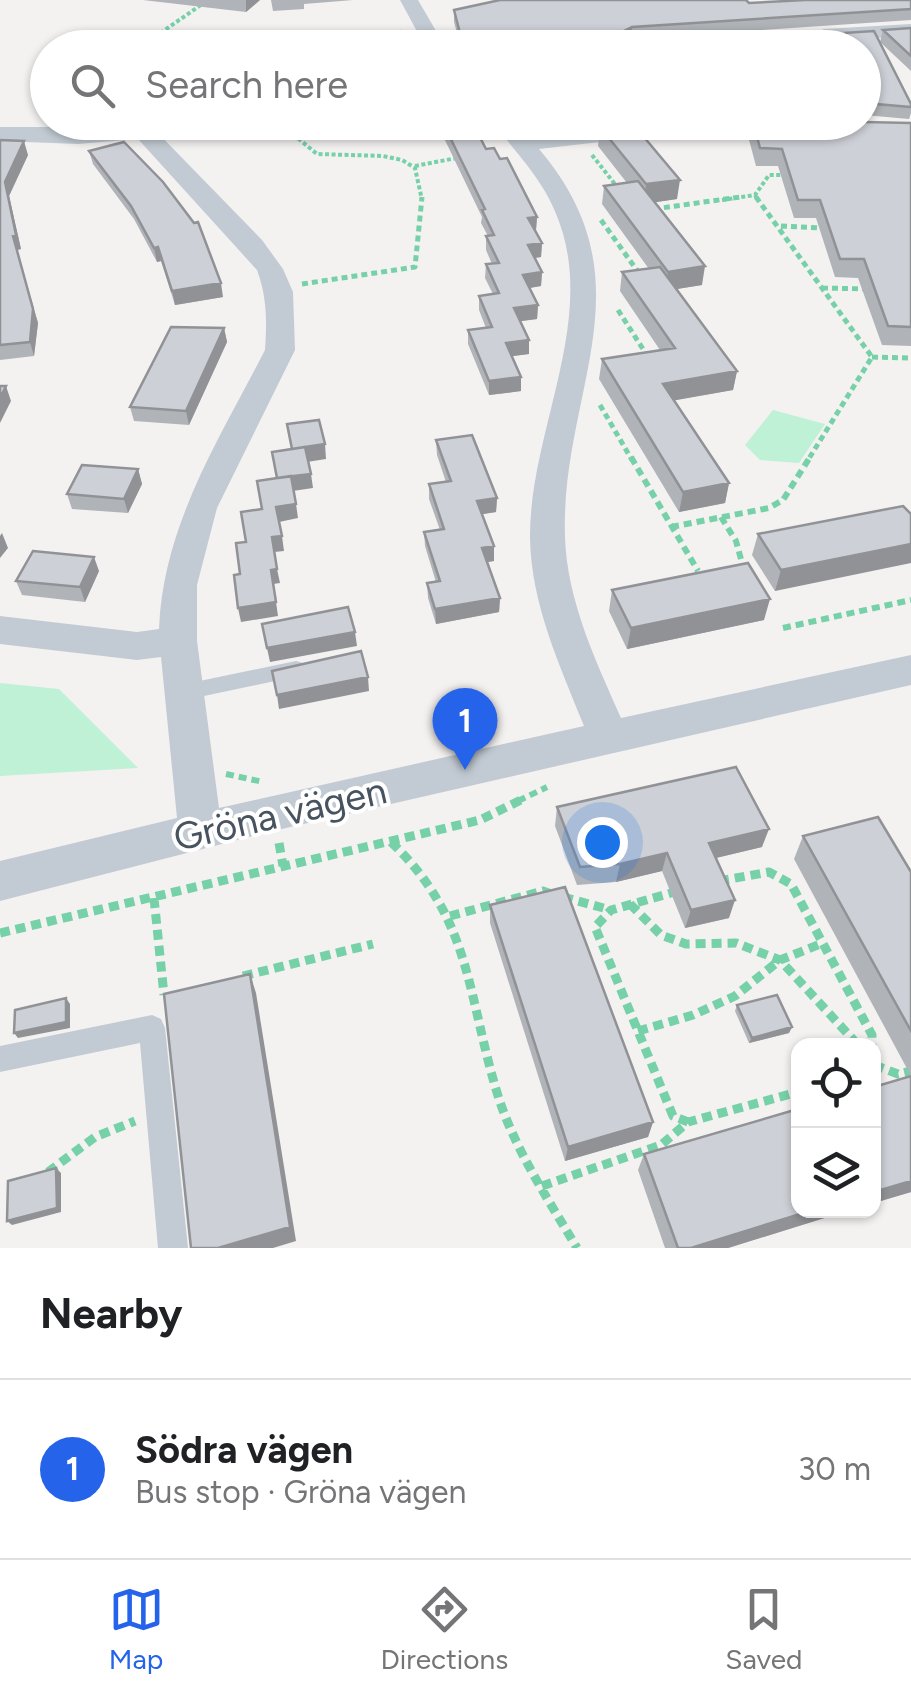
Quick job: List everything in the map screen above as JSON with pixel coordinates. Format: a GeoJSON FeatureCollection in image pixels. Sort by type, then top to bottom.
{"type":"FeatureCollection","features":[{"type":"Feature","properties":{"kind":"street"},"geometry":{"type":"LineString","coordinates":[[409,0],[426,30]]}},
{"type":"Feature","properties":{"kind":"street"},"geometry":{"type":"LineString","coordinates":[[881,32],[911,30]]}},
{"type":"Feature","properties":{"kind":"street"},"geometry":{"type":"LineString","coordinates":[[0,134],[30,135]]}},
{"type":"Feature","properties":{"kind":"street"},"geometry":{"type":"LineString","coordinates":[[163,140],[270,270],[279,292],[282,322],[280,350],[268,378],[200,508],[179,585],[178,641],[200,832]]}},
{"type":"Feature","properties":{"kind":"street"},"geometry":{"type":"LineString","coordinates":[[519,140],[564,198],[583,257],[584,316],[561,431],[548,544],[559,604],[610,739]]}},
{"type":"Feature","properties":{"kind":"street"},"geometry":{"type":"LineString","coordinates":[[0,630],[136,646],[178,641]]}},
{"type":"Feature","properties":{"kind":"street","name":"Gröna vägen"},"geometry":{"type":"LineString","coordinates":[[0,881],[911,670]]}},
{"type":"Feature","properties":{"kind":"lane"},"geometry":{"type":"LineString","coordinates":[[185,692],[317,665]]}},
{"type":"Feature","properties":{"kind":"lane"},"geometry":{"type":"LineString","coordinates":[[0,1059],[152,1028],[173,1248]]}},
{"type":"Feature","properties":{"kind":"path"},"geometry":{"type":"LineString","coordinates":[[165,30],[208,0]]}},
{"type":"Feature","properties":{"kind":"path"},"geometry":{"type":"LineString","coordinates":[[300,140],[318,154],[371,152],[396,156],[415,166],[425,188],[415,268],[324,280]]}},
{"type":"Feature","properties":{"kind":"path"},"geometry":{"type":"LineString","coordinates":[[580,140],[625,197]]}},
{"type":"Feature","properties":{"kind":"path"},"geometry":{"type":"LineString","coordinates":[[415,166],[473,155]]}},
{"type":"Feature","properties":{"kind":"path"},"geometry":{"type":"LineString","coordinates":[[636,211],[755,195],[769,175],[786,175]]}},
{"type":"Feature","properties":{"kind":"path"},"geometry":{"type":"LineString","coordinates":[[755,195],[872,358]]}},
{"type":"Feature","properties":{"kind":"path"},"geometry":{"type":"LineString","coordinates":[[601,220],[646,283]]}},
{"type":"Feature","properties":{"kind":"path"},"geometry":{"type":"LineString","coordinates":[[780,226],[836,228]]}},
{"type":"Feature","properties":{"kind":"path"},"geometry":{"type":"LineString","coordinates":[[822,288],[876,289]]}},
{"type":"Feature","properties":{"kind":"path"},"geometry":{"type":"LineString","coordinates":[[618,310],[658,372]]}},
{"type":"Feature","properties":{"kind":"path"},"geometry":{"type":"LineString","coordinates":[[872,358],[911,358]]}},
{"type":"Feature","properties":{"kind":"path"},"geometry":{"type":"LineString","coordinates":[[671,527],[769,508],[783,500],[872,358]]}},
{"type":"Feature","properties":{"kind":"path"},"geometry":{"type":"LineString","coordinates":[[600,406],[698,571]]}},
{"type":"Feature","properties":{"kind":"path"},"geometry":{"type":"LineString","coordinates":[[721,517],[736,541],[742,562]]}},
{"type":"Feature","properties":{"kind":"path"},"geometry":{"type":"LineString","coordinates":[[783,628],[911,600]]}},
{"type":"Feature","properties":{"kind":"path"},"geometry":{"type":"LineString","coordinates":[[0,934],[480,820],[560,780]]}},
{"type":"Feature","properties":{"kind":"path"},"geometry":{"type":"LineString","coordinates":[[391,842],[415,861],[450,916],[512,1134],[577,1248]]}},
{"type":"Feature","properties":{"kind":"path"},"geometry":{"type":"LineString","coordinates":[[714,882],[769,872],[791,884],[872,1038]]}},
{"type":"Feature","properties":{"kind":"path"},"geometry":{"type":"LineString","coordinates":[[688,1122],[673,1116],[595,928],[611,910],[696,886]]}},
{"type":"Feature","properties":{"kind":"path"},"geometry":{"type":"LineString","coordinates":[[450,916],[543,892],[611,910]]}},
{"type":"Feature","properties":{"kind":"path"},"geometry":{"type":"LineString","coordinates":[[152,1028],[164,995],[154,898]]}},
{"type":"Feature","properties":{"kind":"path"},"geometry":{"type":"LineString","coordinates":[[630,904],[661,934],[686,944],[736,943],[780,960],[852,1038]]}},
{"type":"Feature","properties":{"kind":"path"},"geometry":{"type":"LineString","coordinates":[[638,1031],[693,1015],[735,996],[780,960],[823,943]]}},
{"type":"Feature","properties":{"kind":"path"},"geometry":{"type":"LineString","coordinates":[[240,976],[373,944]]}},
{"type":"Feature","properties":{"kind":"path"},"geometry":{"type":"LineString","coordinates":[[164,995],[183,990]]}},
{"type":"Feature","properties":{"kind":"path"},"geometry":{"type":"LineString","coordinates":[[881,1068],[898,1074],[911,1070]]}},
{"type":"Feature","properties":{"kind":"path"},"geometry":{"type":"LineString","coordinates":[[542,1186],[661,1145],[688,1122],[791,1094]]}},
{"type":"Feature","properties":{"kind":"path"},"geometry":{"type":"LineString","coordinates":[[34,1181],[67,1162],[95,1137],[160,1114]]}},
{"type":"Feature","properties":{"kind":"green space"},"geometry":{"type":"Polygon","coordinates":[[[773,410],[825,424],[799,463],[760,460],[745,445],[773,410]]]}},
{"type":"Feature","properties":{"kind":"green space"},"geometry":{"type":"Polygon","coordinates":[[[0,683],[59,689],[138,768],[0,776],[0,683]]]}},
{"type":"Feature","properties":{"kind":"building"},"geometry":{"type":"Polygon","coordinates":[[[500,0],[911,0],[911,9],[626,30],[459,30],[454,10],[500,0]]]}},
{"type":"Feature","properties":{"kind":"building"},"geometry":{"type":"Polygon","coordinates":[[[911,28],[911,56],[883,30],[911,28]]]}},
{"type":"Feature","properties":{"kind":"building"},"geometry":{"type":"Polygon","coordinates":[[[881,45],[911,104],[881,104],[881,45]]]}},
{"type":"Feature","properties":{"kind":"building"},"geometry":{"type":"Polygon","coordinates":[[[881,123],[911,123],[911,327],[888,326],[864,259],[840,259],[820,200],[798,200],[782,149],[760,148],[758,140],[881,140],[881,123]]]}},
{"type":"Feature","properties":{"kind":"building"},"geometry":{"type":"Polygon","coordinates":[[[0,140],[24,141],[5,182],[16,235],[13,236],[33,309],[30,342],[0,345],[0,140]]]}},
{"type":"Feature","properties":{"kind":"building"},"geometry":{"type":"Polygon","coordinates":[[[451,140],[481,140],[486,149],[494,148],[500,159],[507,158],[537,217],[528,218],[542,243],[528,245],[542,272],[523,275],[538,305],[514,308],[529,340],[506,343],[521,377],[489,381],[468,330],[492,327],[479,296],[499,293],[486,264],[499,263],[486,236],[494,235],[482,210],[485,209],[451,140]]]}},
{"type":"Feature","properties":{"kind":"building"},"geometry":{"type":"Polygon","coordinates":[[[610,140],[646,140],[680,180],[646,184],[610,140]]]}},
{"type":"Feature","properties":{"kind":"building"},"geometry":{"type":"Polygon","coordinates":[[[124,142],[163,182],[194,223],[198,222],[221,283],[172,291],[158,247],[154,248],[131,206],[89,151],[124,142]]]}},
{"type":"Feature","properties":{"kind":"building"},"geometry":{"type":"Polygon","coordinates":[[[638,181],[705,266],[668,272],[604,186],[638,181]]]}},
{"type":"Feature","properties":{"kind":"building"},"geometry":{"type":"Polygon","coordinates":[[[660,267],[737,371],[663,384],[729,483],[683,492],[602,359],[675,348],[622,272],[660,267]]]}},
{"type":"Feature","properties":{"kind":"building"},"geometry":{"type":"Polygon","coordinates":[[[171,327],[224,328],[186,411],[130,407],[171,327]]]}},
{"type":"Feature","properties":{"kind":"building"},"geometry":{"type":"Polygon","coordinates":[[[319,420],[325,444],[292,449],[287,424],[319,420]]]}},
{"type":"Feature","properties":{"kind":"building"},"geometry":{"type":"Polygon","coordinates":[[[472,435],[497,498],[477,501],[494,546],[482,548],[500,598],[435,609],[427,583],[440,581],[424,532],[444,529],[429,484],[451,481],[436,440],[472,435]]]}},
{"type":"Feature","properties":{"kind":"building"},"geometry":{"type":"Polygon","coordinates":[[[305,447],[311,474],[277,478],[272,452],[305,447]]]}},
{"type":"Feature","properties":{"kind":"building"},"geometry":{"type":"Polygon","coordinates":[[[82,465],[138,469],[124,499],[67,494],[82,465]]]}},
{"type":"Feature","properties":{"kind":"building"},"geometry":{"type":"Polygon","coordinates":[[[291,476],[296,504],[276,507],[282,536],[272,537],[277,569],[271,570],[276,602],[238,608],[234,575],[240,574],[236,543],[246,542],[241,512],[262,509],[257,481],[291,476]]]}},
{"type":"Feature","properties":{"kind":"building"},"geometry":{"type":"Polygon","coordinates":[[[903,506],[911,514],[911,544],[781,570],[758,534],[903,506]]]}},
{"type":"Feature","properties":{"kind":"building"},"geometry":{"type":"Polygon","coordinates":[[[33,551],[94,557],[80,587],[16,581],[33,551]]]}},
{"type":"Feature","properties":{"kind":"building"},"geometry":{"type":"Polygon","coordinates":[[[748,563],[770,599],[631,628],[612,590],[748,563]]]}},
{"type":"Feature","properties":{"kind":"building"},"geometry":{"type":"Polygon","coordinates":[[[348,607],[355,632],[267,648],[262,624],[348,607]]]}},
{"type":"Feature","properties":{"kind":"building"},"geometry":{"type":"Polygon","coordinates":[[[361,651],[368,677],[277,695],[272,671],[361,651]]]}},
{"type":"Feature","properties":{"kind":"building"},"geometry":{"type":"Polygon","coordinates":[[[736,767],[769,829],[709,843],[735,900],[691,910],[667,853],[620,864],[580,867],[557,807],[736,767]]]}},
{"type":"Feature","properties":{"kind":"building"},"geometry":{"type":"Polygon","coordinates":[[[878,817],[911,872],[911,1031],[803,836],[878,817]]]}},
{"type":"Feature","properties":{"kind":"building"},"geometry":{"type":"Polygon","coordinates":[[[565,887],[653,1122],[568,1147],[490,905],[565,887]]]}},
{"type":"Feature","properties":{"kind":"building"},"geometry":{"type":"Polygon","coordinates":[[[250,974],[290,1227],[218,1248],[191,1248],[164,994],[250,974]]]}},
{"type":"Feature","properties":{"kind":"building"},"geometry":{"type":"Polygon","coordinates":[[[777,995],[792,1027],[752,1038],[737,1005],[777,995]]]}},
{"type":"Feature","properties":{"kind":"building"},"geometry":{"type":"Polygon","coordinates":[[[66,998],[66,1022],[14,1033],[15,1010],[66,998]]]}},
{"type":"Feature","properties":{"kind":"building"},"geometry":{"type":"Polygon","coordinates":[[[911,1076],[911,1181],[881,1190],[881,1128],[881,1085],[911,1076]]]}},
{"type":"Feature","properties":{"kind":"building"},"geometry":{"type":"Polygon","coordinates":[[[791,1111],[791,1217],[691,1248],[678,1248],[644,1154],[791,1111]]]}},
{"type":"Feature","properties":{"kind":"building"},"geometry":{"type":"Polygon","coordinates":[[[56,1168],[57,1208],[7,1221],[8,1181],[56,1168]]]}},
{"type":"Feature","properties":{"kind":"place","name":"Södra vägen"},"geometry":{"type":"Point","coordinates":[465,770]}}]}
